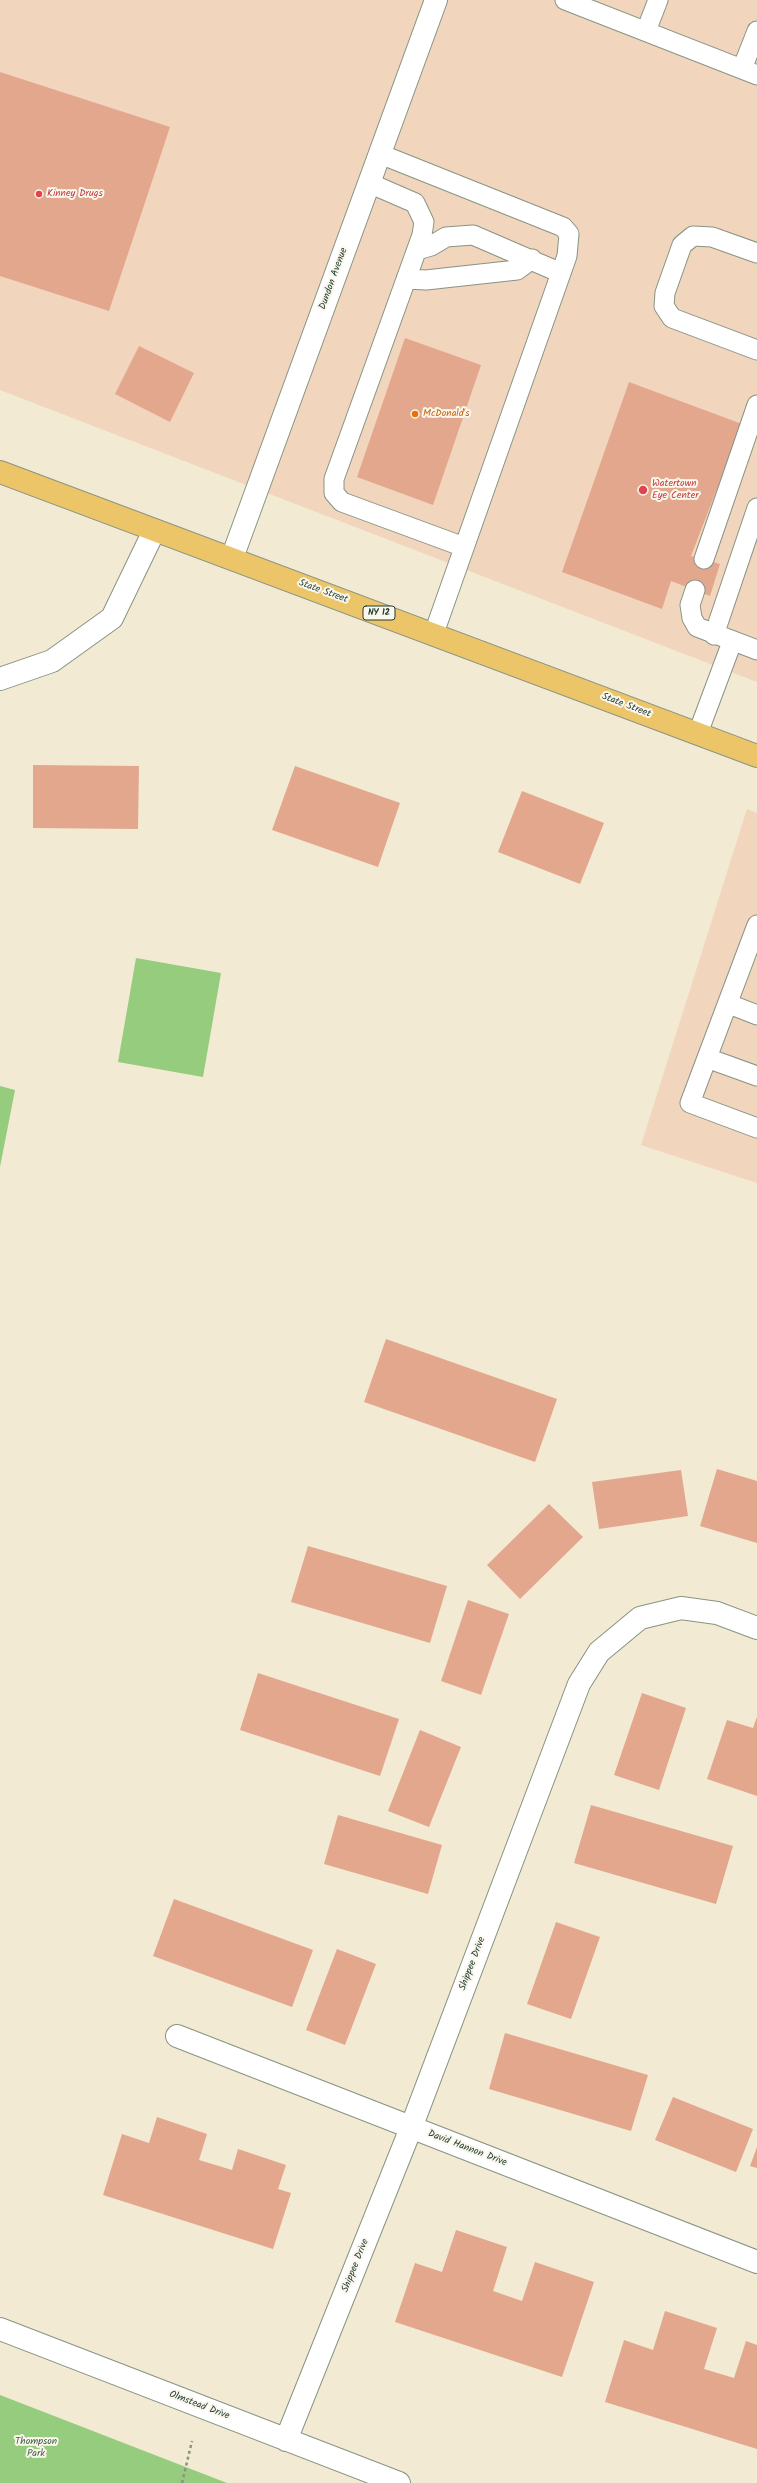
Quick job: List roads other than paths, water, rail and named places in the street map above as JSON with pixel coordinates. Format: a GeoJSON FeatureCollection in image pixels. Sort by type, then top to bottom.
{"type":"FeatureCollection","features":[{"type":"Feature","properties":{"kind":"highway","name":"State Street"},"geometry":{"type":"LineString","coordinates":[[0,472],[154,531],[232,558],[434,633],[757,756]]}},
{"type":"Feature","properties":{"kind":"street","name":"Dundon Avenue"},"geometry":{"type":"LineString","coordinates":[[232,558],[436,0]]}},
{"type":"Feature","properties":{"kind":"street"},"geometry":{"type":"LineString","coordinates":[[0,679],[52,661],[112,618],[154,531]]}},
{"type":"Feature","properties":{"kind":"street","name":"Shippee Drive"},"geometry":{"type":"LineString","coordinates":[[286,2440],[411,2128],[579,1684],[599,1652],[640,1618],[681,1608],[717,1613],[757,1628]]}},
{"type":"Feature","properties":{"kind":"street","name":"David Hannon Drive"},"geometry":{"type":"LineString","coordinates":[[177,2036],[757,2262]]}},
{"type":"Feature","properties":{"kind":"street","name":"Olmstead Drive"},"geometry":{"type":"LineString","coordinates":[[0,2329],[399,2483]]}},
{"type":"Feature","properties":{"kind":"lane"},"geometry":{"type":"LineString","coordinates":[[565,0],[750,72],[757,31]]}},
{"type":"Feature","properties":{"kind":"lane"},"geometry":{"type":"LineString","coordinates":[[646,31],[658,0]]}},
{"type":"Feature","properties":{"kind":"lane"},"geometry":{"type":"LineString","coordinates":[[380,154],[563,227],[568,234],[569,243],[561,273],[434,633]]}},
{"type":"Feature","properties":{"kind":"lane"},"geometry":{"type":"LineString","coordinates":[[369,183],[414,203],[424,222],[417,250],[334,479],[334,493],[342,502],[464,547]]}},
{"type":"Feature","properties":{"kind":"lane"},"geometry":{"type":"LineString","coordinates":[[417,250],[431,246],[446,236],[473,235],[532,259],[561,273]]}},
{"type":"Feature","properties":{"kind":"lane"},"geometry":{"type":"LineString","coordinates":[[757,253],[712,237],[693,236],[682,245],[664,294],[664,306],[672,318],[757,350]]}},
{"type":"Feature","properties":{"kind":"lane"},"geometry":{"type":"LineString","coordinates":[[406,279],[426,280],[517,270],[532,259]]}},
{"type":"Feature","properties":{"kind":"lane"},"geometry":{"type":"LineString","coordinates":[[704,559],[757,408]]}},
{"type":"Feature","properties":{"kind":"lane"},"geometry":{"type":"LineString","coordinates":[[714,635],[757,508]]}},
{"type":"Feature","properties":{"kind":"lane"},"geometry":{"type":"LineString","coordinates":[[695,590],[690,605],[692,618],[697,627],[732,642],[757,650]]}},
{"type":"Feature","properties":{"kind":"lane"},"geometry":{"type":"LineString","coordinates":[[698,733],[732,642]]}},
{"type":"Feature","properties":{"kind":"lane"},"geometry":{"type":"LineString","coordinates":[[757,925],[729,1004],[690,1104],[757,1128]]}},
{"type":"Feature","properties":{"kind":"lane"},"geometry":{"type":"LineString","coordinates":[[729,1004],[757,1015]]}},
{"type":"Feature","properties":{"kind":"lane"},"geometry":{"type":"LineString","coordinates":[[707,1058],[757,1076]]}},
{"type":"Feature","properties":{"kind":"place","name":"Kinney Drugs"},"geometry":{"type":"Point","coordinates":[39,194]}},
{"type":"Feature","properties":{"kind":"place","name":"McDonald's"},"geometry":{"type":"Point","coordinates":[415,414]}},
{"type":"Feature","properties":{"kind":"place","name":"Watertown Eye Center"},"geometry":{"type":"Point","coordinates":[643,490]}},
{"type":"Feature","properties":{"kind":"park label","name":"Thompson Park"},"geometry":{"type":"Point","coordinates":[36,2448]}}]}
